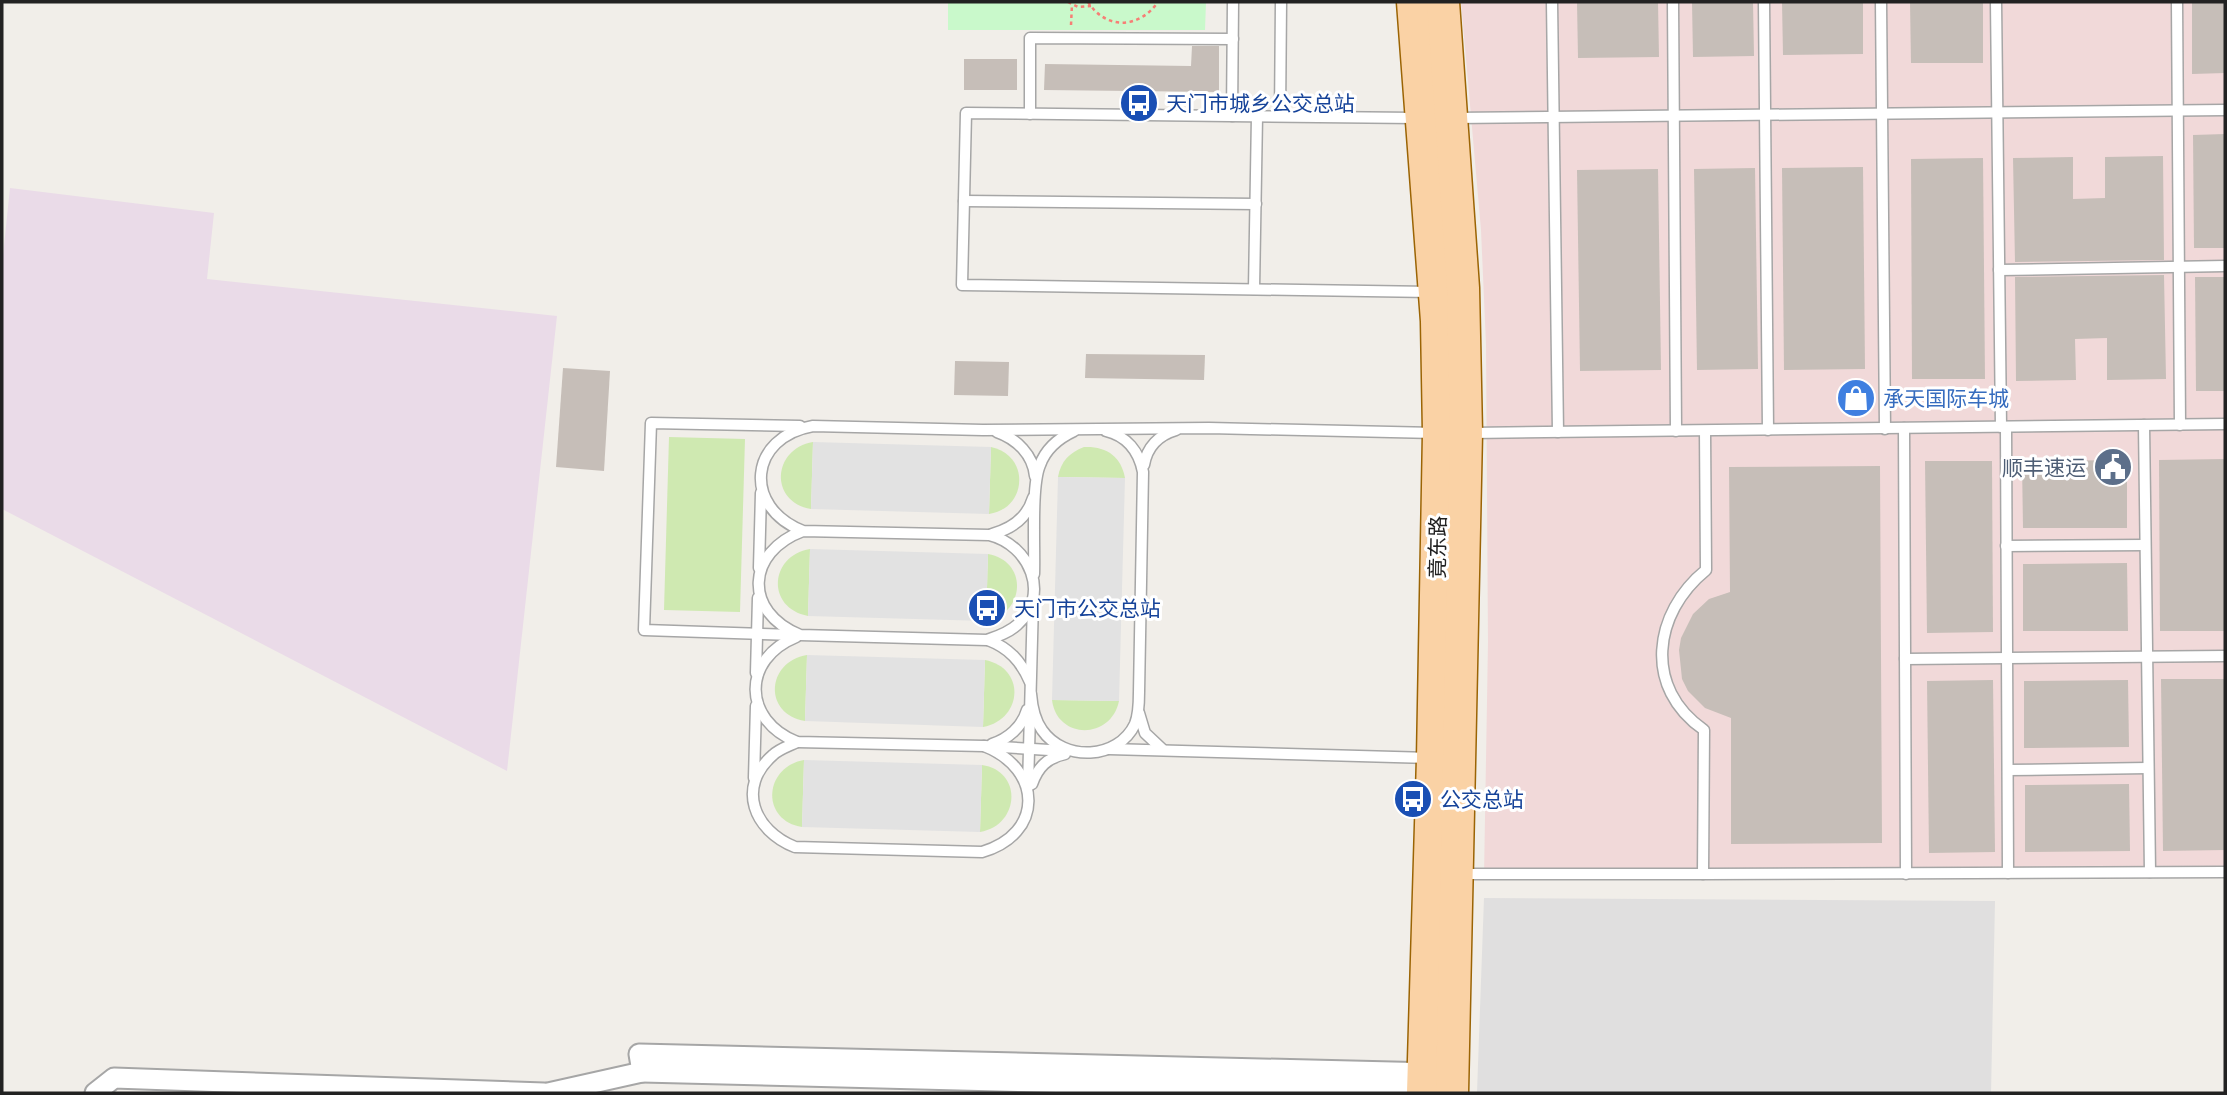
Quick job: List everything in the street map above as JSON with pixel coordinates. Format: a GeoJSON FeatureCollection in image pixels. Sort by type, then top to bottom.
{"type":"FeatureCollection","features":[{"type":"Feature","properties":{"kind":"main road","name":"竟东路"},"geometry":{"type":"LineString","coordinates":[[1413,2],[1437,118],[1462,288],[1452,433],[1438,1086]]}},
{"type":"Feature","properties":{"kind":"main road","name":"竟东路"},"geometry":{"type":"LineString","coordinates":[[1443,2],[1437,118],[1435,292],[1452,433]]}},
{"type":"Feature","properties":{"kind":"main road","name":"竟东路"},"geometry":{"type":"LineString","coordinates":[[1438,1086],[1456,874],[1446,758]]}},
{"type":"Feature","properties":{"kind":"street"},"geometry":{"type":"LineString","coordinates":[[95,1093],[114,1078],[546,1093],[642,1072],[639,1054],[1438,1086]]}},
{"type":"Feature","properties":{"kind":"lane"},"geometry":{"type":"LineString","coordinates":[[1232,116],[1233,2]]}},
{"type":"Feature","properties":{"kind":"lane"},"geometry":{"type":"LineString","coordinates":[[1280,116],[1281,2]]}},
{"type":"Feature","properties":{"kind":"lane"},"geometry":{"type":"LineString","coordinates":[[1552,2],[1558,432]]}},
{"type":"Feature","properties":{"kind":"lane"},"geometry":{"type":"LineString","coordinates":[[1673,2],[1676,431]]}},
{"type":"Feature","properties":{"kind":"lane"},"geometry":{"type":"LineString","coordinates":[[1765,2],[1769,430]]}},
{"type":"Feature","properties":{"kind":"lane"},"geometry":{"type":"LineString","coordinates":[[1881,2],[1885,429]]}},
{"type":"Feature","properties":{"kind":"lane"},"geometry":{"type":"LineString","coordinates":[[1996,2],[2006,546],[2008,873]]}},
{"type":"Feature","properties":{"kind":"lane"},"geometry":{"type":"LineString","coordinates":[[2177,2],[2180,425]]}},
{"type":"Feature","properties":{"kind":"lane"},"geometry":{"type":"LineString","coordinates":[[1030,114],[1030,38],[1233,39]]}},
{"type":"Feature","properties":{"kind":"lane"},"geometry":{"type":"LineString","coordinates":[[1435,292],[962,285],[966,113],[1437,118],[2225,110]]}},
{"type":"Feature","properties":{"kind":"lane"},"geometry":{"type":"LineString","coordinates":[[1254,289],[1257,116]]}},
{"type":"Feature","properties":{"kind":"lane"},"geometry":{"type":"LineString","coordinates":[[964,201],[1255,204]]}},
{"type":"Feature","properties":{"kind":"lane"},"geometry":{"type":"LineString","coordinates":[[1999,270],[2225,266]]}},
{"type":"Feature","properties":{"kind":"lane"},"geometry":{"type":"LineString","coordinates":[[989,535],[1014,546],[1026,559],[1032,575],[1033,589],[1028,610],[1018,624],[1004,634],[987,640],[644,631],[651,423],[983,430],[1181,428],[1452,433],[2225,424]]}},
{"type":"Feature","properties":{"kind":"lane"},"geometry":{"type":"LineString","coordinates":[[2144,425],[2150,873]]}},
{"type":"Feature","properties":{"kind":"lane"},"geometry":{"type":"LineString","coordinates":[[813,426],[797,429],[782,437],[770,449],[763,465],[753,798],[757,815],[765,829],[778,841],[795,847],[982,852],[999,847],[1013,836],[1023,822],[1036,772],[1045,761],[1078,752]]}},
{"type":"Feature","properties":{"kind":"lane"},"geometry":{"type":"LineString","coordinates":[[761,482],[773,513],[786,524],[803,531],[989,535],[1006,530],[1021,520],[1031,505],[1040,464],[1048,449],[1062,437],[1079,429],[1097,428],[1114,433],[1129,443],[1140,458],[1143,473]]}},
{"type":"Feature","properties":{"kind":"lane"},"geometry":{"type":"LineString","coordinates":[[1108,748],[1129,734],[1138,709],[1145,457],[1159,438],[1181,428]]}},
{"type":"Feature","properties":{"kind":"lane"},"geometry":{"type":"LineString","coordinates":[[1904,428],[1906,874]]}},
{"type":"Feature","properties":{"kind":"lane"},"geometry":{"type":"LineString","coordinates":[[983,430],[1001,433],[1016,441],[1028,454],[1035,471],[1028,805]]}},
{"type":"Feature","properties":{"kind":"lane"},"geometry":{"type":"LineString","coordinates":[[1703,874],[1704,730],[1692,722],[1675,700],[1665,675],[1662,648],[1672,609],[1687,587],[1706,570],[1705,431]]}},
{"type":"Feature","properties":{"kind":"lane"},"geometry":{"type":"LineString","coordinates":[[800,635],[784,628],[771,617],[762,603],[759,586],[761,569],[768,554],[780,541],[803,531]]}},
{"type":"Feature","properties":{"kind":"lane"},"geometry":{"type":"LineString","coordinates":[[2006,546],[2145,545]]}},
{"type":"Feature","properties":{"kind":"lane"},"geometry":{"type":"LineString","coordinates":[[800,635],[777,648],[765,660],[758,676],[756,693],[759,709],[768,724],[781,735],[797,742],[984,746],[1090,753],[1108,748],[1446,758]]}},
{"type":"Feature","properties":{"kind":"lane"},"geometry":{"type":"LineString","coordinates":[[987,640],[1011,652],[1023,666],[1030,682],[1034,716],[1043,732],[1056,744],[1078,752]]}},
{"type":"Feature","properties":{"kind":"lane"},"geometry":{"type":"LineString","coordinates":[[1905,659],[2225,656]]}},
{"type":"Feature","properties":{"kind":"lane"},"geometry":{"type":"LineString","coordinates":[[984,746],[1001,741],[1015,731],[1026,716],[1031,694]]}},
{"type":"Feature","properties":{"kind":"lane"},"geometry":{"type":"LineString","coordinates":[[1138,709],[1145,733],[1163,750]]}},
{"type":"Feature","properties":{"kind":"lane"},"geometry":{"type":"LineString","coordinates":[[753,798],[755,781],[762,766],[774,754],[797,742]]}},
{"type":"Feature","properties":{"kind":"lane"},"geometry":{"type":"LineString","coordinates":[[984,746],[1008,758],[1020,771],[1027,787],[1028,805]]}},
{"type":"Feature","properties":{"kind":"lane"},"geometry":{"type":"LineString","coordinates":[[2008,770],[2148,768]]}},
{"type":"Feature","properties":{"kind":"lane"},"geometry":{"type":"LineString","coordinates":[[1456,874],[2225,872]]}},
{"type":"Feature","properties":{"kind":"path"},"geometry":{"type":"LineString","coordinates":[[1072,38],[1070,3],[1090,4],[1105,20],[1131,22],[1143,17],[1158,2]]}},
{"type":"Feature","properties":{"kind":"shaded area","name":"承天国际车城"},"geometry":{"type":"Polygon","coordinates":[[[1461,2],[2225,2],[2225,876],[1484,877],[1488,642],[1486,344],[1481,230],[1461,2]]]}},
{"type":"Feature","properties":{"kind":"shaded area"},"geometry":{"type":"Polygon","coordinates":[[[10,188],[214,213],[207,279],[557,316],[507,771],[2,509],[2,265],[10,188]]]}},
{"type":"Feature","properties":{"kind":"shaded area"},"geometry":{"type":"Polygon","coordinates":[[[813,442],[991,447],[989,514],[811,509],[813,442]]]}},
{"type":"Feature","properties":{"kind":"shaded area"},"geometry":{"type":"Polygon","coordinates":[[[1058,477],[1125,478],[1119,701],[1052,700],[1058,477]]]}},
{"type":"Feature","properties":{"kind":"shaded area"},"geometry":{"type":"Polygon","coordinates":[[[810,549],[988,554],[986,621],[808,616],[810,549]]]}},
{"type":"Feature","properties":{"kind":"shaded area"},"geometry":{"type":"Polygon","coordinates":[[[807,655],[985,660],[983,727],[805,721],[807,655]]]}},
{"type":"Feature","properties":{"kind":"shaded area"},"geometry":{"type":"Polygon","coordinates":[[[804,760],[982,765],[980,832],[802,827],[804,760]]]}},
{"type":"Feature","properties":{"kind":"shaded area"},"geometry":{"type":"Polygon","coordinates":[[[1484,898],[1995,901],[1991,1093],[1477,1093],[1484,898]]]}},
{"type":"Feature","properties":{"kind":"green space"},"geometry":{"type":"Polygon","coordinates":[[[948,2],[1206,2],[1205,30],[948,30],[948,2]]]}},
{"type":"Feature","properties":{"kind":"green space"},"geometry":{"type":"Polygon","coordinates":[[[669,437],[745,439],[740,612],[664,610],[669,437]]]}},
{"type":"Feature","properties":{"kind":"green space"},"geometry":{"type":"Polygon","coordinates":[[[813,442],[811,509],[788,497],[782,487],[781,475],[789,454],[813,442]]]}},
{"type":"Feature","properties":{"kind":"green space"},"geometry":{"type":"Polygon","coordinates":[[[991,447],[1004,452],[1013,460],[1019,481],[1011,502],[1002,510],[989,514],[991,447]]]}},
{"type":"Feature","properties":{"kind":"green space"},"geometry":{"type":"Polygon","coordinates":[[[1084,447],[1099,448],[1111,454],[1120,464],[1125,478],[1058,477],[1066,458],[1084,447]]]}},
{"type":"Feature","properties":{"kind":"green space"},"geometry":{"type":"Polygon","coordinates":[[[810,549],[808,616],[794,611],[785,603],[779,593],[778,582],[786,561],[810,549]]]}},
{"type":"Feature","properties":{"kind":"green space"},"geometry":{"type":"Polygon","coordinates":[[[988,554],[1010,566],[1017,587],[1009,608],[986,621],[988,554]]]}},
{"type":"Feature","properties":{"kind":"green space"},"geometry":{"type":"Polygon","coordinates":[[[807,655],[805,721],[782,709],[776,699],[775,688],[783,667],[807,655]]]}},
{"type":"Feature","properties":{"kind":"green space"},"geometry":{"type":"Polygon","coordinates":[[[985,660],[1008,673],[1014,694],[1006,714],[983,727],[985,660]]]}},
{"type":"Feature","properties":{"kind":"green space"},"geometry":{"type":"Polygon","coordinates":[[[1052,700],[1119,701],[1114,714],[1106,723],[1084,730],[1063,723],[1052,700]]]}},
{"type":"Feature","properties":{"kind":"green space"},"geometry":{"type":"Polygon","coordinates":[[[804,760],[802,827],[779,815],[772,793],[781,772],[804,760]]]}},
{"type":"Feature","properties":{"kind":"green space"},"geometry":{"type":"Polygon","coordinates":[[[982,765],[995,769],[1005,777],[1011,798],[1003,819],[980,832],[982,765]]]}},
{"type":"Feature","properties":{"kind":"building"},"geometry":{"type":"Polygon","coordinates":[[[1577,2],[1658,2],[1659,57],[1578,58],[1577,2]]]}},
{"type":"Feature","properties":{"kind":"building"},"geometry":{"type":"Polygon","coordinates":[[[1692,2],[1753,2],[1754,56],[1693,57],[1692,2]]]}},
{"type":"Feature","properties":{"kind":"building"},"geometry":{"type":"Polygon","coordinates":[[[1782,2],[1863,2],[1863,54],[1783,55],[1782,2]]]}},
{"type":"Feature","properties":{"kind":"building"},"geometry":{"type":"Polygon","coordinates":[[[1910,2],[1983,2],[1983,63],[1911,63],[1910,2]]]}},
{"type":"Feature","properties":{"kind":"building"},"geometry":{"type":"Polygon","coordinates":[[[2192,2],[2224,2],[2225,73],[2192,74],[2192,2]]]}},
{"type":"Feature","properties":{"kind":"building"},"geometry":{"type":"Polygon","coordinates":[[[1192,46],[1219,46],[1219,92],[1044,90],[1045,64],[1191,66],[1192,46]]]}},
{"type":"Feature","properties":{"kind":"building"},"geometry":{"type":"Polygon","coordinates":[[[964,59],[1017,59],[1017,90],[964,90],[964,59]]]}},
{"type":"Feature","properties":{"kind":"building"},"geometry":{"type":"Polygon","coordinates":[[[2225,134],[2225,248],[2194,248],[2193,135],[2225,134]]]}},
{"type":"Feature","properties":{"kind":"building"},"geometry":{"type":"Polygon","coordinates":[[[2163,156],[2164,260],[2015,262],[2013,158],[2073,157],[2073,199],[2105,198],[2105,157],[2163,156]]]}},
{"type":"Feature","properties":{"kind":"building"},"geometry":{"type":"Polygon","coordinates":[[[1983,158],[1985,379],[1912,379],[1911,159],[1983,158]]]}},
{"type":"Feature","properties":{"kind":"building"},"geometry":{"type":"Polygon","coordinates":[[[1863,167],[1865,369],[1784,370],[1782,168],[1863,167]]]}},
{"type":"Feature","properties":{"kind":"building"},"geometry":{"type":"Polygon","coordinates":[[[1755,168],[1758,369],[1697,370],[1694,169],[1755,168]]]}},
{"type":"Feature","properties":{"kind":"building"},"geometry":{"type":"Polygon","coordinates":[[[1658,169],[1661,370],[1580,371],[1577,170],[1658,169]]]}},
{"type":"Feature","properties":{"kind":"building"},"geometry":{"type":"Polygon","coordinates":[[[2164,275],[2166,379],[2107,380],[2107,338],[2075,339],[2076,380],[2016,381],[2015,277],[2164,275]]]}},
{"type":"Feature","properties":{"kind":"building"},"geometry":{"type":"Polygon","coordinates":[[[2195,277],[2225,277],[2225,391],[2196,391],[2195,277]]]}},
{"type":"Feature","properties":{"kind":"building"},"geometry":{"type":"Polygon","coordinates":[[[1086,354],[1205,355],[1204,380],[1085,378],[1086,354]]]}},
{"type":"Feature","properties":{"kind":"building"},"geometry":{"type":"Polygon","coordinates":[[[955,361],[1009,362],[1008,396],[954,395],[955,361]]]}},
{"type":"Feature","properties":{"kind":"building"},"geometry":{"type":"Polygon","coordinates":[[[563,368],[610,371],[604,471],[556,467],[563,368]]]}},
{"type":"Feature","properties":{"kind":"building"},"geometry":{"type":"Polygon","coordinates":[[[2225,459],[2225,631],[2160,631],[2159,460],[2225,459]]]}},
{"type":"Feature","properties":{"kind":"building"},"geometry":{"type":"Polygon","coordinates":[[[2127,460],[2127,528],[2023,528],[2022,461],[2127,460]]]}},
{"type":"Feature","properties":{"kind":"building"},"geometry":{"type":"Polygon","coordinates":[[[1925,461],[1992,461],[1993,632],[1927,633],[1925,461]]]}},
{"type":"Feature","properties":{"kind":"building"},"geometry":{"type":"Polygon","coordinates":[[[1880,466],[1882,843],[1731,844],[1731,718],[1705,708],[1688,691],[1682,679],[1679,650],[1681,638],[1693,614],[1709,599],[1730,592],[1729,467],[1880,466]]]}},
{"type":"Feature","properties":{"kind":"building"},"geometry":{"type":"Polygon","coordinates":[[[2127,563],[2128,631],[2023,631],[2023,564],[2127,563]]]}},
{"type":"Feature","properties":{"kind":"building"},"geometry":{"type":"Polygon","coordinates":[[[2161,679],[2225,679],[2225,850],[2163,851],[2161,679]]]}},
{"type":"Feature","properties":{"kind":"building"},"geometry":{"type":"Polygon","coordinates":[[[1993,680],[1995,852],[1929,853],[1927,681],[1993,680]]]}},
{"type":"Feature","properties":{"kind":"building"},"geometry":{"type":"Polygon","coordinates":[[[2128,680],[2129,747],[2024,748],[2024,681],[2128,680]]]}},
{"type":"Feature","properties":{"kind":"building"},"geometry":{"type":"Polygon","coordinates":[[[2129,784],[2130,851],[2025,852],[2025,785],[2129,784]]]}},
{"type":"Feature","properties":{"kind":"place","name":"天门市城乡公交总站"},"geometry":{"type":"Point","coordinates":[1139,103]}},
{"type":"Feature","properties":{"kind":"place","name":"承天国际车城"},"geometry":{"type":"Point","coordinates":[1856,398]}},
{"type":"Feature","properties":{"kind":"place","name":"顺丰速运"},"geometry":{"type":"Point","coordinates":[2113,467]}},
{"type":"Feature","properties":{"kind":"place","name":"天门市公交总站"},"geometry":{"type":"Point","coordinates":[987,608]}},
{"type":"Feature","properties":{"kind":"place","name":"公交总站"},"geometry":{"type":"Point","coordinates":[1413,799]}}]}
